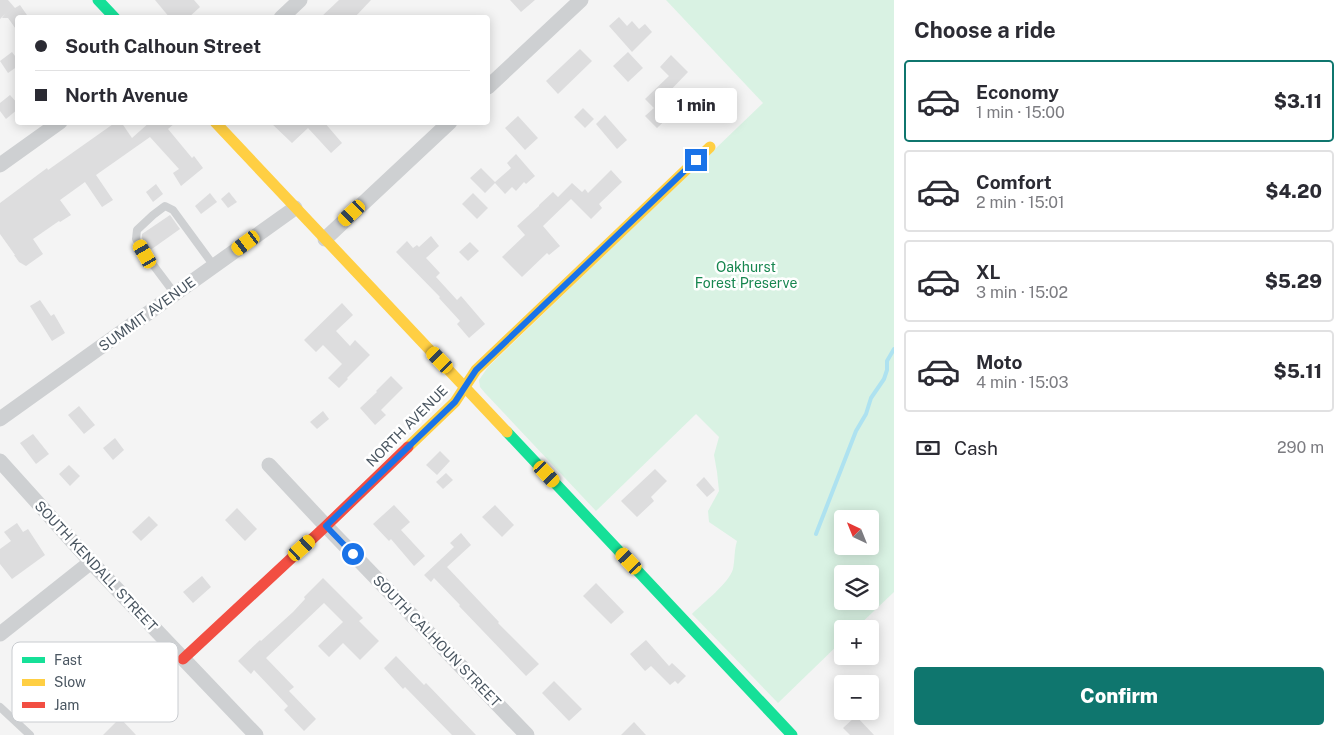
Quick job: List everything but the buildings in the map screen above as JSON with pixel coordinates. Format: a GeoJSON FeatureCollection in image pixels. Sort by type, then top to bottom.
{"type":"FeatureCollection","features":[{"type":"Feature","properties":{"kind":"street"},"geometry":{"type":"LineString","coordinates":[[98,0],[112,15]]}},
{"type":"Feature","properties":{"kind":"street"},"geometry":{"type":"LineString","coordinates":[[284,15],[300,0]]}},
{"type":"Feature","properties":{"kind":"street"},"geometry":{"type":"LineString","coordinates":[[490,85],[580,0]]}},
{"type":"Feature","properties":{"kind":"street"},"geometry":{"type":"LineString","coordinates":[[0,164],[56,125]]}},
{"type":"Feature","properties":{"kind":"street"},"geometry":{"type":"LineString","coordinates":[[218,125],[792,735]]}},
{"type":"Feature","properties":{"kind":"street"},"geometry":{"type":"LineString","coordinates":[[325,239],[447,125]]}},
{"type":"Feature","properties":{"kind":"street","name":"NORTH AVENUE"},"geometry":{"type":"LineString","coordinates":[[183,659],[326,526],[455,402],[476,370],[710,147]]}},
{"type":"Feature","properties":{"kind":"street","name":"SUMMIT AVENUE"},"geometry":{"type":"LineString","coordinates":[[0,419],[295,208]]}},
{"type":"Feature","properties":{"kind":"street","name":"SOUTH KENDALL STREET"},"geometry":{"type":"LineString","coordinates":[[0,461],[91,562],[167,642]]}},
{"type":"Feature","properties":{"kind":"street","name":"SOUTH CALHOUN STREET"},"geometry":{"type":"LineString","coordinates":[[269,464],[527,735]]}},
{"type":"Feature","properties":{"kind":"street"},"geometry":{"type":"LineString","coordinates":[[0,634],[91,562]]}},
{"type":"Feature","properties":{"kind":"street","name":"SOUTH KENDALL STREET"},"geometry":{"type":"LineString","coordinates":[[178,654],[256,735]]}},
{"type":"Feature","properties":{"kind":"lane"},"geometry":{"type":"LineString","coordinates":[[175,294],[136,239],[137,230],[153,214],[165,206],[173,210],[214,266]]}},
{"type":"Feature","properties":{"kind":"lane"},"geometry":{"type":"LineString","coordinates":[[0,707],[12,718]]}},
{"type":"Feature","properties":{"kind":"lane"},"geometry":{"type":"LineString","coordinates":[[16,722],[30,735]]}},
{"type":"Feature","properties":{"kind":"green space","name":"Oakhurst Forest Preserve"},"geometry":{"type":"Polygon","coordinates":[[[666,0],[894,0],[894,592],[879,606],[879,565],[834,565],[834,610],[875,610],[864,620],[834,620],[834,649],[778,703],[692,614],[731,575],[734,566],[737,541],[709,522],[708,511],[719,491],[714,455],[719,437],[696,414],[596,511],[480,387],[479,380],[488,367],[763,103],[666,0]]]}},
{"type":"Feature","properties":{"kind":"waterway"},"geometry":{"type":"LineString","coordinates":[[816,534],[856,431],[866,414],[871,398],[884,379],[887,361],[894,349]]}},
{"type":"Feature","properties":{"kind":"traffic: fast"},"geometry":{"type":"LineString","coordinates":[[98,0],[112,15]]}},
{"type":"Feature","properties":{"kind":"traffic: fast"},"geometry":{"type":"LineString","coordinates":[[507,432],[792,735]]}},
{"type":"Feature","properties":{"kind":"traffic: slow"},"geometry":{"type":"LineString","coordinates":[[218,125],[507,432]]}},
{"type":"Feature","properties":{"kind":"traffic: slow"},"geometry":{"type":"LineString","coordinates":[[408,447],[455,402],[476,370],[710,147]]}},
{"type":"Feature","properties":{"kind":"traffic: jam"},"geometry":{"type":"LineString","coordinates":[[183,659],[408,447]]}},
{"type":"Feature","properties":{"kind":"route"},"geometry":{"type":"LineString","coordinates":[[353,554],[326,526],[455,402],[476,370],[696,160]]}}]}
